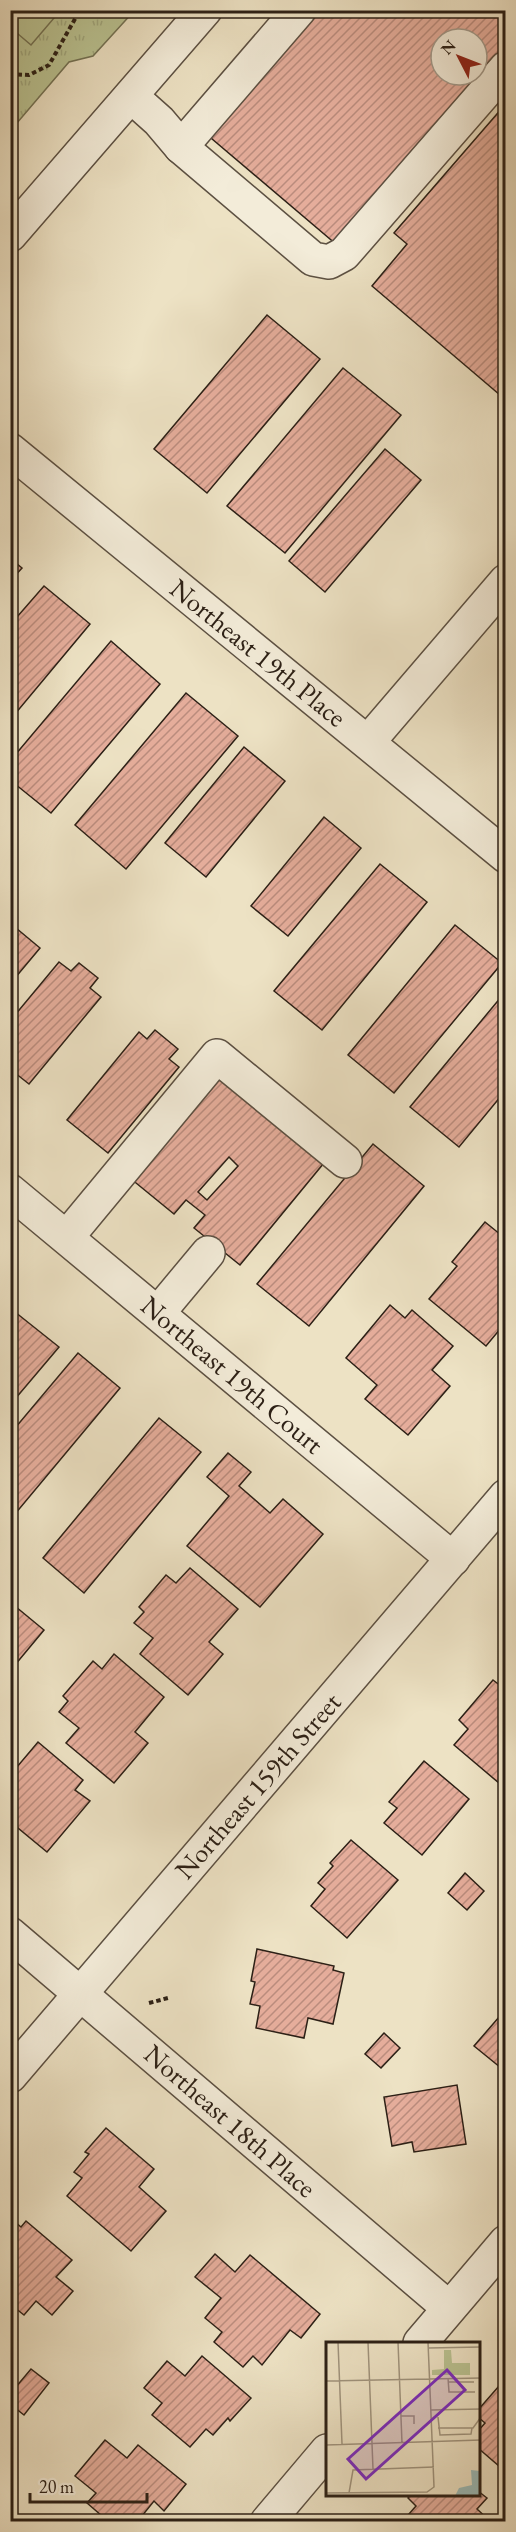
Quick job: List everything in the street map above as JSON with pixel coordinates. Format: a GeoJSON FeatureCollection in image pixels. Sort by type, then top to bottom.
{"type":"FeatureCollection","features":[{"type":"Feature","properties":{"kind":"street"},"geometry":{"type":"LineString","coordinates":[[10,235],[205,10]]}},
{"type":"Feature","properties":{"kind":"street"},"geometry":{"type":"LineString","coordinates":[[181,147],[299,10]]}},
{"type":"Feature","properties":{"kind":"street"},"geometry":{"type":"LineString","coordinates":[[131,96],[159,121],[181,147],[313,259],[329,262],[344,254],[506,68]]}},
{"type":"Feature","properties":{"kind":"street","name":"Northeast 19th Place"},"geometry":{"type":"LineString","coordinates":[[10,450],[506,856]]}},
{"type":"Feature","properties":{"kind":"street"},"geometry":{"type":"LineString","coordinates":[[368,742],[506,581]]}},
{"type":"Feature","properties":{"kind":"street"},"geometry":{"type":"LineString","coordinates":[[67,1237],[217,1056],[345,1161]]}},
{"type":"Feature","properties":{"kind":"street","name":"Northeast 19th Court"},"geometry":{"type":"LineString","coordinates":[[10,1191],[453,1559]]}},
{"type":"Feature","properties":{"kind":"street"},"geometry":{"type":"LineString","coordinates":[[158,1314],[208,1253]]}},
{"type":"Feature","properties":{"kind":"street","name":"Northeast 159th Street"},"geometry":{"type":"LineString","coordinates":[[10,2076],[506,1496]]}},
{"type":"Feature","properties":{"kind":"street","name":"Northeast 18th Place"},"geometry":{"type":"LineString","coordinates":[[10,1934],[449,2308]]}},
{"type":"Feature","properties":{"kind":"street"},"geometry":{"type":"LineString","coordinates":[[421,2342],[506,2242]]}},
{"type":"Feature","properties":{"kind":"street"},"geometry":{"type":"LineString","coordinates":[[267,2522],[326,2452]]}},
{"type":"Feature","properties":{"kind":"path"},"geometry":{"type":"LineString","coordinates":[[10,74],[28,75],[49,65],[80,10]]}},
{"type":"Feature","properties":{"kind":"path"},"geometry":{"type":"LineString","coordinates":[[140,2006],[168,1998]]}},
{"type":"Feature","properties":{"kind":"green space"},"geometry":{"type":"Polygon","coordinates":[[[11,10],[60,11],[31,45],[11,28],[11,10]]]}},
{"type":"Feature","properties":{"kind":"green space"},"geometry":{"type":"Polygon","coordinates":[[[11,11],[134,11],[93,56],[69,62],[11,130],[11,11]]]}},
{"type":"Feature","properties":{"kind":"building"},"geometry":{"type":"Polygon","coordinates":[[[310,10],[506,10],[506,49],[489,69],[489,27],[429,27],[429,87],[473,87],[337,245],[205,133],[310,10]]]}},
{"type":"Feature","properties":{"kind":"building"},"geometry":{"type":"Polygon","coordinates":[[[503,107],[506,109],[506,388],[500,395],[372,286],[407,244],[394,233],[503,107]]]}},
{"type":"Feature","properties":{"kind":"building"},"geometry":{"type":"Polygon","coordinates":[[[267,315],[320,359],[207,493],[154,449],[267,315]]]}},
{"type":"Feature","properties":{"kind":"building"},"geometry":{"type":"Polygon","coordinates":[[[343,368],[401,415],[285,553],[227,506],[343,368]]]}},
{"type":"Feature","properties":{"kind":"building"},"geometry":{"type":"Polygon","coordinates":[[[385,449],[421,480],[325,592],[289,561],[385,449]]]}},
{"type":"Feature","properties":{"kind":"building"},"geometry":{"type":"Polygon","coordinates":[[[10,558],[22,568],[10,581],[10,558]]]}},
{"type":"Feature","properties":{"kind":"building"},"geometry":{"type":"Polygon","coordinates":[[[44,586],[90,624],[10,720],[10,625],[44,586]]]}},
{"type":"Feature","properties":{"kind":"building"},"geometry":{"type":"Polygon","coordinates":[[[111,641],[160,684],[51,813],[10,780],[10,761],[111,641]]]}},
{"type":"Feature","properties":{"kind":"building"},"geometry":{"type":"Polygon","coordinates":[[[186,693],[238,736],[126,869],[75,825],[186,693]]]}},
{"type":"Feature","properties":{"kind":"building"},"geometry":{"type":"Polygon","coordinates":[[[244,747],[285,781],[206,877],[165,843],[244,747]]]}},
{"type":"Feature","properties":{"kind":"building"},"geometry":{"type":"Polygon","coordinates":[[[324,817],[361,848],[288,936],[251,906],[324,817]]]}},
{"type":"Feature","properties":{"kind":"building"},"geometry":{"type":"Polygon","coordinates":[[[380,864],[427,902],[322,1030],[274,991],[380,864]]]}},
{"type":"Feature","properties":{"kind":"building"},"geometry":{"type":"Polygon","coordinates":[[[10,923],[40,948],[10,984],[10,923]]]}},
{"type":"Feature","properties":{"kind":"building"},"geometry":{"type":"Polygon","coordinates":[[[455,925],[502,963],[394,1093],[348,1055],[455,925]]]}},
{"type":"Feature","properties":{"kind":"building"},"geometry":{"type":"Polygon","coordinates":[[[59,962],[71,971],[79,963],[98,978],[90,988],[101,997],[29,1084],[10,1069],[10,1021],[59,962]]]}},
{"type":"Feature","properties":{"kind":"building"},"geometry":{"type":"Polygon","coordinates":[[[506,991],[506,1090],[459,1147],[410,1107],[506,991]]]}},
{"type":"Feature","properties":{"kind":"building"},"geometry":{"type":"Polygon","coordinates":[[[155,1030],[178,1049],[169,1059],[179,1067],[108,1153],[67,1120],[139,1032],[147,1039],[155,1030]]]}},
{"type":"Feature","properties":{"kind":"building"},"geometry":{"type":"Polygon","coordinates":[[[215,1065],[328,1158],[240,1265],[194,1228],[205,1215],[186,1200],[174,1214],[125,1174],[215,1065]],[[229,1157],[198,1192],[207,1200],[238,1166],[229,1157]]]}},
{"type":"Feature","properties":{"kind":"building"},"geometry":{"type":"Polygon","coordinates":[[[373,1144],[424,1186],[309,1326],[257,1284],[373,1144]]]}},
{"type":"Feature","properties":{"kind":"building"},"geometry":{"type":"Polygon","coordinates":[[[485,1222],[506,1239],[506,1322],[486,1346],[429,1299],[457,1266],[452,1262],[485,1222]]]}},
{"type":"Feature","properties":{"kind":"building"},"geometry":{"type":"Polygon","coordinates":[[[390,1305],[405,1318],[412,1310],[453,1346],[432,1370],[450,1386],[408,1435],[365,1399],[377,1385],[346,1358],[390,1305]]]}},
{"type":"Feature","properties":{"kind":"building"},"geometry":{"type":"Polygon","coordinates":[[[10,1308],[59,1347],[10,1405],[10,1308]]]}},
{"type":"Feature","properties":{"kind":"building"},"geometry":{"type":"Polygon","coordinates":[[[78,1353],[120,1388],[10,1520],[10,1434],[78,1353]]]}},
{"type":"Feature","properties":{"kind":"building"},"geometry":{"type":"Polygon","coordinates":[[[159,1418],[201,1452],[84,1593],[43,1558],[159,1418]]]}},
{"type":"Feature","properties":{"kind":"building"},"geometry":{"type":"Polygon","coordinates":[[[228,1453],[251,1472],[239,1486],[270,1513],[283,1499],[323,1534],[260,1607],[187,1546],[229,1496],[207,1477],[228,1453]]]}},
{"type":"Feature","properties":{"kind":"building"},"geometry":{"type":"Polygon","coordinates":[[[190,1568],[238,1609],[209,1642],[223,1654],[188,1695],[140,1654],[153,1638],[134,1623],[144,1612],[139,1607],[166,1575],[176,1583],[190,1568]]]}},
{"type":"Feature","properties":{"kind":"building"},"geometry":{"type":"Polygon","coordinates":[[[10,1602],[44,1630],[10,1671],[10,1602]]]}},
{"type":"Feature","properties":{"kind":"building"},"geometry":{"type":"Polygon","coordinates":[[[114,1654],[164,1697],[135,1732],[148,1743],[114,1783],[66,1743],[79,1728],[59,1712],[68,1701],[63,1696],[93,1661],[102,1669],[114,1654]]]}},
{"type":"Feature","properties":{"kind":"building"},"geometry":{"type":"Polygon","coordinates":[[[493,1680],[506,1690],[506,1789],[454,1745],[468,1729],[459,1720],[493,1680]]]}},
{"type":"Feature","properties":{"kind":"building"},"geometry":{"type":"Polygon","coordinates":[[[38,1742],[83,1780],[75,1790],[90,1801],[47,1852],[13,1824],[10,1826],[10,1761],[17,1767],[38,1742]]]}},
{"type":"Feature","properties":{"kind":"building"},"geometry":{"type":"Polygon","coordinates":[[[424,1761],[469,1799],[422,1855],[384,1823],[397,1808],[389,1802],[424,1761]]]}},
{"type":"Feature","properties":{"kind":"building"},"geometry":{"type":"Polygon","coordinates":[[[351,1840],[398,1880],[347,1938],[311,1906],[325,1889],[318,1883],[333,1866],[330,1863],[351,1840]]]}},
{"type":"Feature","properties":{"kind":"building"},"geometry":{"type":"Polygon","coordinates":[[[465,1873],[484,1891],[467,1910],[448,1893],[465,1873]]]}},
{"type":"Feature","properties":{"kind":"building"},"geometry":{"type":"Polygon","coordinates":[[[257,1949],[334,1966],[333,1970],[344,1973],[333,2024],[308,2018],[304,2038],[256,2028],[260,2006],[250,2004],[255,1982],[251,1981],[257,1949]]]}},
{"type":"Feature","properties":{"kind":"building"},"geometry":{"type":"Polygon","coordinates":[[[506,2009],[506,2072],[474,2046],[506,2009]]]}},
{"type":"Feature","properties":{"kind":"building"},"geometry":{"type":"Polygon","coordinates":[[[384,2033],[400,2048],[381,2068],[365,2054],[384,2033]]]}},
{"type":"Feature","properties":{"kind":"building"},"geometry":{"type":"Polygon","coordinates":[[[457,2085],[466,2144],[414,2152],[412,2142],[392,2146],[384,2097],[457,2085]]]}},
{"type":"Feature","properties":{"kind":"building"},"geometry":{"type":"Polygon","coordinates":[[[106,2128],[154,2169],[139,2187],[166,2211],[131,2251],[67,2196],[82,2178],[74,2172],[89,2154],[85,2152],[106,2128]]]}},
{"type":"Feature","properties":{"kind":"building"},"geometry":{"type":"Polygon","coordinates":[[[26,2221],[72,2260],[56,2277],[73,2291],[52,2315],[36,2301],[24,2315],[10,2304],[10,2241],[13,2237],[10,2227],[15,2222],[21,2227],[26,2221]]]}},
{"type":"Feature","properties":{"kind":"building"},"geometry":{"type":"Polygon","coordinates":[[[215,2254],[235,2272],[250,2255],[320,2314],[301,2338],[290,2330],[262,2365],[253,2356],[243,2367],[214,2342],[222,2332],[205,2318],[221,2298],[195,2277],[215,2254]]]}},
{"type":"Feature","properties":{"kind":"building"},"geometry":{"type":"Polygon","coordinates":[[[202,2356],[251,2398],[230,2421],[228,2418],[213,2435],[206,2429],[190,2447],[152,2415],[162,2403],[144,2388],[167,2361],[185,2376],[202,2356]]]}},
{"type":"Feature","properties":{"kind":"building"},"geometry":{"type":"Polygon","coordinates":[[[31,2369],[49,2383],[24,2415],[10,2404],[10,2394],[31,2369]]]}},
{"type":"Feature","properties":{"kind":"building"},"geometry":{"type":"Polygon","coordinates":[[[506,2378],[506,2472],[480,2450],[480,2429],[485,2423],[480,2419],[480,2408],[506,2378]]]}},
{"type":"Feature","properties":{"kind":"building"},"geometry":{"type":"Polygon","coordinates":[[[105,2440],[127,2458],[138,2445],[186,2484],[164,2511],[154,2501],[137,2522],[109,2522],[87,2503],[96,2493],[75,2476],[105,2440]]]}},
{"type":"Feature","properties":{"kind":"building"},"geometry":{"type":"Polygon","coordinates":[[[480,2493],[487,2498],[477,2509],[491,2522],[402,2522],[416,2506],[408,2498],[410,2496],[480,2496],[480,2493]]]}}]}
